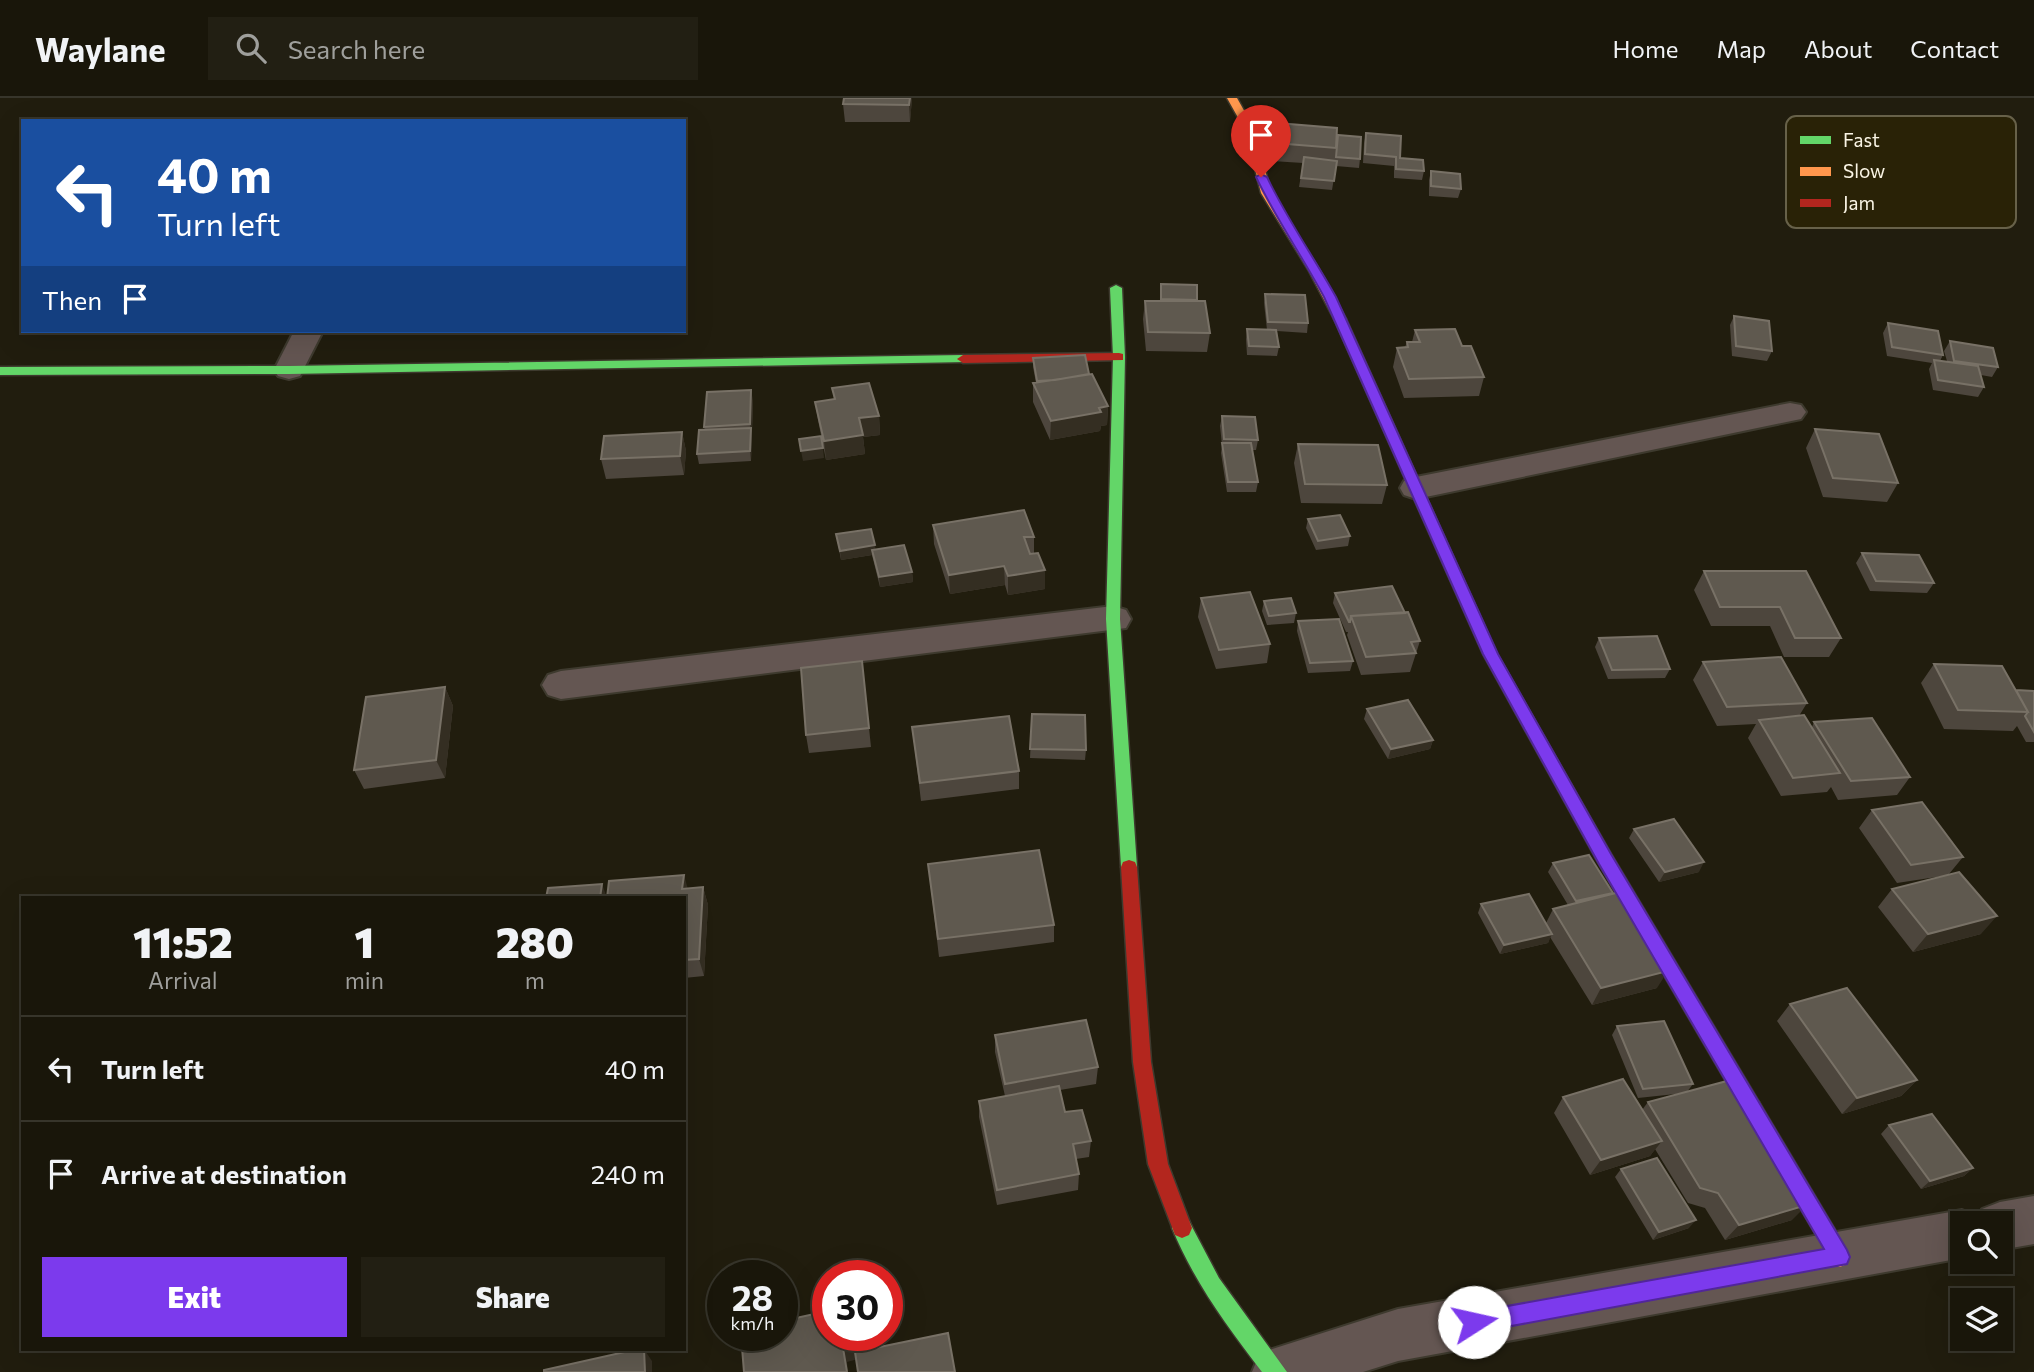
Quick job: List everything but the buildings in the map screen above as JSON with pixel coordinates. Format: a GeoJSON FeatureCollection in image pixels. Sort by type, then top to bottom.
{"type":"FeatureCollection","features":[{"type":"Feature","properties":{"kind":"street"},"geometry":{"type":"LineString","coordinates":[[1232,98],[1240,107],[1256,143],[1257,164],[1265,191],[1330,297],[1490,654],[1605,859],[1840,1257]]}},
{"type":"Feature","properties":{"kind":"street"},"geometry":{"type":"LineString","coordinates":[[1116,288],[1119,357],[1113,619],[1142,1062],[1158,1164],[1188,1245],[1221,1300],[1277,1372],[1398,1335],[1950,1236]]}},
{"type":"Feature","properties":{"kind":"street"},"geometry":{"type":"LineString","coordinates":[[289,370],[307,333]]}},
{"type":"Feature","properties":{"kind":"street"},"geometry":{"type":"LineString","coordinates":[[0,371],[289,370],[1119,357]]}},
{"type":"Feature","properties":{"kind":"street"},"geometry":{"type":"LineString","coordinates":[[1416,488],[1790,412]]}},
{"type":"Feature","properties":{"kind":"street"},"geometry":{"type":"LineString","coordinates":[[561,685],[1113,619]]}},
{"type":"Feature","properties":{"kind":"street"},"geometry":{"type":"LineString","coordinates":[[2013,1224],[2034,1220]]}},
{"type":"Feature","properties":{"kind":"traffic: fast"},"geometry":{"type":"LineString","coordinates":[[1116,288],[1119,357],[1113,619],[1129,867]]}},
{"type":"Feature","properties":{"kind":"traffic: fast"},"geometry":{"type":"LineString","coordinates":[[1340,319],[1490,654],[1605,859],[1752,1108]]}},
{"type":"Feature","properties":{"kind":"traffic: fast"},"geometry":{"type":"LineString","coordinates":[[0,371],[289,370],[963,359]]}},
{"type":"Feature","properties":{"kind":"traffic: fast"},"geometry":{"type":"LineString","coordinates":[[1182,1228],[1200,1267],[1276,1372]]}},
{"type":"Feature","properties":{"kind":"traffic: slow"},"geometry":{"type":"LineString","coordinates":[[1232,98],[1250,130],[1266,193],[1340,319]]}},
{"type":"Feature","properties":{"kind":"traffic: slow"},"geometry":{"type":"LineString","coordinates":[[1752,1108],[1840,1257]]}},
{"type":"Feature","properties":{"kind":"traffic: jam"},"geometry":{"type":"LineString","coordinates":[[963,359],[1119,357]]}},
{"type":"Feature","properties":{"kind":"traffic: jam"},"geometry":{"type":"LineString","coordinates":[[1129,867],[1142,1062],[1158,1164],[1182,1228]]}},
{"type":"Feature","properties":{"kind":"route"},"geometry":{"type":"LineString","coordinates":[[1261,177],[1265,191],[1308,257],[1330,297],[1490,654],[1605,859],[1840,1257],[1474,1322]]}}]}
